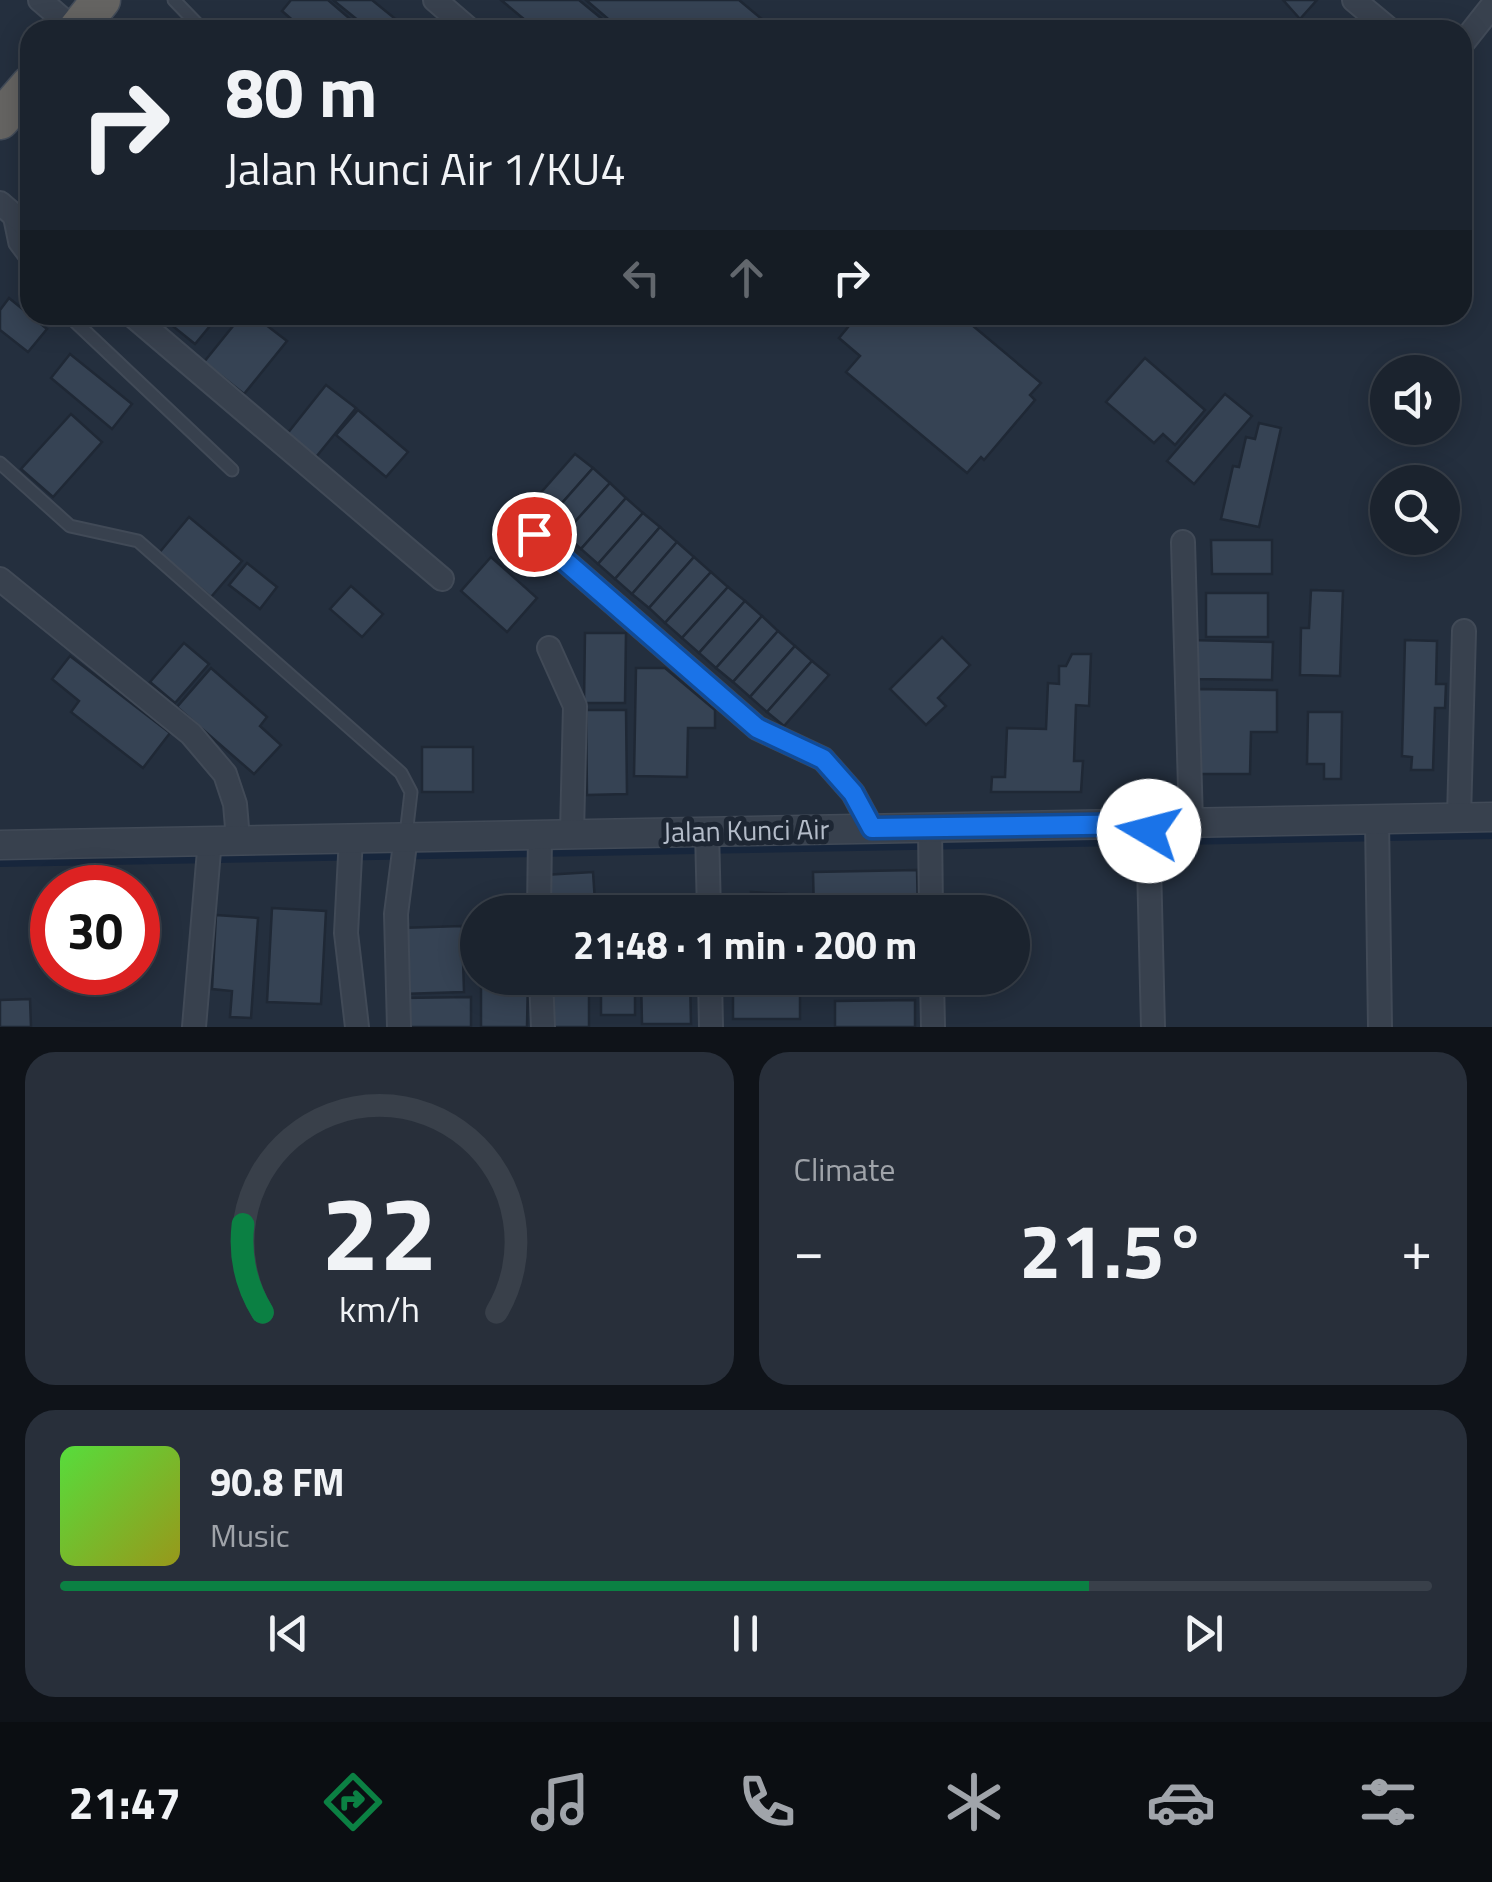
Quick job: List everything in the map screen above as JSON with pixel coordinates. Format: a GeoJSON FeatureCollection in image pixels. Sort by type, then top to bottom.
{"type":"FeatureCollection","features":[{"type":"Feature","properties":{"kind":"highway"},"geometry":{"type":"LineString","coordinates":[[85,20],[102,0]]}},
{"type":"Feature","properties":{"kind":"highway"},"geometry":{"type":"LineString","coordinates":[[0,120],[20,97]]}},
{"type":"Feature","properties":{"kind":"street"},"geometry":{"type":"LineString","coordinates":[[40,0],[64,20]]}},
{"type":"Feature","properties":{"kind":"street"},"geometry":{"type":"LineString","coordinates":[[435,0],[458,20]]}},
{"type":"Feature","properties":{"kind":"street"},"geometry":{"type":"LineString","coordinates":[[1354,0],[1378,20]]}},
{"type":"Feature","properties":{"kind":"street"},"geometry":{"type":"LineString","coordinates":[[1472,31],[1492,6]]}},
{"type":"Feature","properties":{"kind":"street"},"geometry":{"type":"LineString","coordinates":[[144,325],[442,579]]}},
{"type":"Feature","properties":{"kind":"street"},"geometry":{"type":"LineString","coordinates":[[534,534],[757,728],[823,759],[853,793],[872,828]]}},
{"type":"Feature","properties":{"kind":"street"},"geometry":{"type":"LineString","coordinates":[[1183,542],[1191,824]]}},
{"type":"Feature","properties":{"kind":"street"},"geometry":{"type":"LineString","coordinates":[[0,579],[191,734],[225,774],[235,804],[216,849],[194,1027]]}},
{"type":"Feature","properties":{"kind":"street"},"geometry":{"type":"LineString","coordinates":[[1459,818],[1464,631]]}},
{"type":"Feature","properties":{"kind":"street"},"geometry":{"type":"LineString","coordinates":[[549,648],[575,710],[572,833]]}},
{"type":"Feature","properties":{"kind":"street","name":"Jalan Kunci Air"},"geometry":{"type":"LineString","coordinates":[[0,844],[351,850],[540,847],[572,833],[707,844],[872,828],[930,840],[1148,835],[1191,824],[1377,831],[1492,817]]}},
{"type":"Feature","properties":{"kind":"street"},"geometry":{"type":"LineString","coordinates":[[1377,831],[1380,1027]]}},
{"type":"Feature","properties":{"kind":"street"},"geometry":{"type":"LineString","coordinates":[[1148,835],[1153,1027]]}},
{"type":"Feature","properties":{"kind":"street"},"geometry":{"type":"LineString","coordinates":[[930,840],[931,895]]}},
{"type":"Feature","properties":{"kind":"street"},"geometry":{"type":"LineString","coordinates":[[707,844],[708,895]]}},
{"type":"Feature","properties":{"kind":"street"},"geometry":{"type":"LineString","coordinates":[[539,895],[540,847]]}},
{"type":"Feature","properties":{"kind":"street"},"geometry":{"type":"LineString","coordinates":[[398,1027],[396,914],[405,849]]}},
{"type":"Feature","properties":{"kind":"street"},"geometry":{"type":"LineString","coordinates":[[351,850],[346,933],[357,1027]]}},
{"type":"Feature","properties":{"kind":"street"},"geometry":{"type":"LineString","coordinates":[[542,995],[543,1027]]}},
{"type":"Feature","properties":{"kind":"street"},"geometry":{"type":"LineString","coordinates":[[710,995],[711,1027]]}},
{"type":"Feature","properties":{"kind":"street"},"geometry":{"type":"LineString","coordinates":[[932,995],[933,1027]]}},
{"type":"Feature","properties":{"kind":"lane"},"geometry":{"type":"LineString","coordinates":[[174,0],[193,20]]}},
{"type":"Feature","properties":{"kind":"lane"},"geometry":{"type":"LineString","coordinates":[[4,207],[20,251]]}},
{"type":"Feature","properties":{"kind":"lane"},"geometry":{"type":"LineString","coordinates":[[79,325],[232,470]]}},
{"type":"Feature","properties":{"kind":"lane"},"geometry":{"type":"LineString","coordinates":[[0,463],[70,526],[138,541],[401,773],[412,792],[405,849]]}},
{"type":"Feature","properties":{"kind":"building"},"geometry":{"type":"Polygon","coordinates":[[[291,0],[328,0],[351,20],[292,20],[282,11],[291,0]]]}},
{"type":"Feature","properties":{"kind":"building"},"geometry":{"type":"Polygon","coordinates":[[[333,0],[372,0],[397,20],[358,20],[333,0]]]}},
{"type":"Feature","properties":{"kind":"building"},"geometry":{"type":"Polygon","coordinates":[[[501,0],[579,0],[603,20],[525,20],[501,0]]]}},
{"type":"Feature","properties":{"kind":"building"},"geometry":{"type":"Polygon","coordinates":[[[586,0],[739,0],[763,20],[609,20],[586,0]]]}},
{"type":"Feature","properties":{"kind":"building"},"geometry":{"type":"Polygon","coordinates":[[[1283,0],[1317,0],[1300,19],[1283,0]]]}},
{"type":"Feature","properties":{"kind":"building"},"geometry":{"type":"Polygon","coordinates":[[[9,298],[20,307],[20,325],[42,325],[47,329],[28,352],[0,330],[0,310],[9,298]]]}},
{"type":"Feature","properties":{"kind":"building"},"geometry":{"type":"Polygon","coordinates":[[[171,325],[211,325],[195,344],[171,325]]]}},
{"type":"Feature","properties":{"kind":"building"},"geometry":{"type":"Polygon","coordinates":[[[234,325],[266,325],[287,341],[244,394],[204,362],[234,325]]]}},
{"type":"Feature","properties":{"kind":"building"},"geometry":{"type":"Polygon","coordinates":[[[850,325],[972,325],[1041,383],[1030,395],[1035,400],[984,460],[981,457],[967,473],[846,372],[860,356],[839,338],[850,325]]]}},
{"type":"Feature","properties":{"kind":"building"},"geometry":{"type":"Polygon","coordinates":[[[70,354],[132,404],[112,429],[51,378],[70,354]]]}},
{"type":"Feature","properties":{"kind":"building"},"geometry":{"type":"Polygon","coordinates":[[[1145,358],[1205,410],[1175,445],[1163,434],[1154,443],[1106,402],[1145,358]]]}},
{"type":"Feature","properties":{"kind":"building"},"geometry":{"type":"Polygon","coordinates":[[[326,385],[356,408],[316,457],[287,434],[326,385]]]}},
{"type":"Feature","properties":{"kind":"building"},"geometry":{"type":"Polygon","coordinates":[[[1225,394],[1252,416],[1194,484],[1167,461],[1225,394]]]}},
{"type":"Feature","properties":{"kind":"building"},"geometry":{"type":"Polygon","coordinates":[[[358,410],[408,452],[386,477],[336,435],[358,410]]]}},
{"type":"Feature","properties":{"kind":"building"},"geometry":{"type":"Polygon","coordinates":[[[71,414],[102,442],[53,497],[21,469],[71,414]]]}},
{"type":"Feature","properties":{"kind":"building"},"geometry":{"type":"Polygon","coordinates":[[[1259,423],[1281,428],[1259,527],[1221,519],[1233,466],[1239,467],[1246,437],[1255,439],[1259,423]]]}},
{"type":"Feature","properties":{"kind":"building"},"geometry":{"type":"Polygon","coordinates":[[[575,454],[593,468],[547,520],[530,505],[575,454]]]}},
{"type":"Feature","properties":{"kind":"building"},"geometry":{"type":"Polygon","coordinates":[[[593,468],[610,483],[564,534],[547,520],[593,468]]]}},
{"type":"Feature","properties":{"kind":"building"},"geometry":{"type":"Polygon","coordinates":[[[610,483],[626,498],[581,549],[564,534],[610,483]]]}},
{"type":"Feature","properties":{"kind":"building"},"geometry":{"type":"Polygon","coordinates":[[[626,498],[643,513],[598,564],[581,549],[626,498]]]}},
{"type":"Feature","properties":{"kind":"building"},"geometry":{"type":"Polygon","coordinates":[[[643,513],[660,527],[615,579],[598,564],[643,513]]]}},
{"type":"Feature","properties":{"kind":"building"},"geometry":{"type":"Polygon","coordinates":[[[189,517],[242,561],[211,597],[159,553],[189,517]]]}},
{"type":"Feature","properties":{"kind":"building"},"geometry":{"type":"Polygon","coordinates":[[[660,527],[677,542],[632,594],[615,579],[660,527]]]}},
{"type":"Feature","properties":{"kind":"building"},"geometry":{"type":"Polygon","coordinates":[[[1211,540],[1272,540],[1272,574],[1212,574],[1211,540]]]}},
{"type":"Feature","properties":{"kind":"building"},"geometry":{"type":"Polygon","coordinates":[[[677,542],[694,557],[649,608],[632,594],[677,542]]]}},
{"type":"Feature","properties":{"kind":"building"},"geometry":{"type":"Polygon","coordinates":[[[491,557],[537,598],[507,632],[461,591],[491,557]]]}},
{"type":"Feature","properties":{"kind":"building"},"geometry":{"type":"Polygon","coordinates":[[[694,557],[711,572],[665,623],[649,608],[694,557]]]}},
{"type":"Feature","properties":{"kind":"building"},"geometry":{"type":"Polygon","coordinates":[[[247,563],[277,587],[260,609],[229,585],[247,563]]]}},
{"type":"Feature","properties":{"kind":"building"},"geometry":{"type":"Polygon","coordinates":[[[711,572],[728,587],[682,638],[665,623],[711,572]]]}},
{"type":"Feature","properties":{"kind":"building"},"geometry":{"type":"Polygon","coordinates":[[[351,586],[383,614],[362,637],[330,609],[351,586]]]}},
{"type":"Feature","properties":{"kind":"building"},"geometry":{"type":"Polygon","coordinates":[[[728,587],[745,601],[699,653],[682,638],[728,587]]]}},
{"type":"Feature","properties":{"kind":"building"},"geometry":{"type":"Polygon","coordinates":[[[1311,590],[1343,591],[1340,676],[1300,675],[1301,628],[1309,628],[1311,590]]]}},
{"type":"Feature","properties":{"kind":"building"},"geometry":{"type":"Polygon","coordinates":[[[1206,593],[1268,593],[1268,637],[1206,637],[1206,593]]]}},
{"type":"Feature","properties":{"kind":"building"},"geometry":{"type":"Polygon","coordinates":[[[745,601],[762,616],[716,668],[699,653],[745,601]]]}},
{"type":"Feature","properties":{"kind":"building"},"geometry":{"type":"Polygon","coordinates":[[[762,616],[778,631],[733,682],[716,668],[762,616]]]}},
{"type":"Feature","properties":{"kind":"building"},"geometry":{"type":"Polygon","coordinates":[[[778,631],[795,646],[750,697],[733,682],[778,631]]]}},
{"type":"Feature","properties":{"kind":"building"},"geometry":{"type":"Polygon","coordinates":[[[585,633],[626,633],[625,703],[584,703],[585,633]]]}},
{"type":"Feature","properties":{"kind":"building"},"geometry":{"type":"Polygon","coordinates":[[[942,637],[970,665],[938,698],[946,706],[926,725],[890,689],[942,637]]]}},
{"type":"Feature","properties":{"kind":"building"},"geometry":{"type":"Polygon","coordinates":[[[1189,640],[1273,642],[1272,680],[1189,679],[1189,640]]]}},
{"type":"Feature","properties":{"kind":"building"},"geometry":{"type":"Polygon","coordinates":[[[1405,640],[1437,641],[1436,684],[1446,684],[1445,708],[1435,708],[1433,770],[1411,770],[1412,757],[1402,756],[1405,640]]]}},
{"type":"Feature","properties":{"kind":"building"},"geometry":{"type":"Polygon","coordinates":[[[184,643],[209,664],[175,703],[150,682],[184,643]]]}},
{"type":"Feature","properties":{"kind":"building"},"geometry":{"type":"Polygon","coordinates":[[[795,646],[812,661],[767,712],[750,697],[795,646]]]}},
{"type":"Feature","properties":{"kind":"building"},"geometry":{"type":"Polygon","coordinates":[[[1072,654],[1091,654],[1089,706],[1076,705],[1074,761],[1083,761],[1081,792],[991,792],[992,777],[1005,777],[1007,728],[1046,729],[1048,683],[1059,684],[1059,666],[1066,666],[1072,654]]]}},
{"type":"Feature","properties":{"kind":"building"},"geometry":{"type":"Polygon","coordinates":[[[70,656],[170,733],[143,768],[71,712],[79,701],[52,679],[70,656]]]}},
{"type":"Feature","properties":{"kind":"building"},"geometry":{"type":"Polygon","coordinates":[[[812,661],[829,675],[784,726],[767,712],[812,661]]]}},
{"type":"Feature","properties":{"kind":"building"},"geometry":{"type":"Polygon","coordinates":[[[211,668],[267,717],[260,726],[281,745],[254,774],[177,707],[211,668]]]}},
{"type":"Feature","properties":{"kind":"building"},"geometry":{"type":"Polygon","coordinates":[[[636,668],[665,668],[715,710],[715,728],[688,728],[687,777],[634,776],[636,668]]]}},
{"type":"Feature","properties":{"kind":"building"},"geometry":{"type":"Polygon","coordinates":[[[1196,689],[1277,690],[1277,732],[1251,732],[1250,774],[1194,774],[1196,689]]]}},
{"type":"Feature","properties":{"kind":"building"},"geometry":{"type":"Polygon","coordinates":[[[586,710],[626,710],[627,794],[587,795],[586,710]]]}},
{"type":"Feature","properties":{"kind":"building"},"geometry":{"type":"Polygon","coordinates":[[[1308,712],[1342,712],[1341,779],[1324,779],[1324,764],[1307,764],[1308,712]]]}},
{"type":"Feature","properties":{"kind":"building"},"geometry":{"type":"Polygon","coordinates":[[[422,747],[473,747],[473,792],[422,792],[422,747]]]}},
{"type":"Feature","properties":{"kind":"building"},"geometry":{"type":"Polygon","coordinates":[[[917,870],[918,895],[814,895],[813,872],[917,870]]]}},
{"type":"Feature","properties":{"kind":"building"},"geometry":{"type":"Polygon","coordinates":[[[593,872],[595,895],[545,895],[544,875],[593,872]]]}},
{"type":"Feature","properties":{"kind":"building"},"geometry":{"type":"Polygon","coordinates":[[[751,892],[786,894],[786,895],[751,895],[751,892]]]}},
{"type":"Feature","properties":{"kind":"building"},"geometry":{"type":"Polygon","coordinates":[[[272,908],[326,911],[321,1004],[267,1002],[272,908]]]}},
{"type":"Feature","properties":{"kind":"building"},"geometry":{"type":"Polygon","coordinates":[[[216,915],[258,918],[251,1018],[230,1017],[232,991],[212,989],[216,915]]]}},
{"type":"Feature","properties":{"kind":"building"},"geometry":{"type":"Polygon","coordinates":[[[460,926],[460,992],[401,994],[399,928],[460,926]]]}},
{"type":"Feature","properties":{"kind":"building"},"geometry":{"type":"Polygon","coordinates":[[[481,995],[528,995],[527,1027],[481,1027],[481,995]]]}},
{"type":"Feature","properties":{"kind":"building"},"geometry":{"type":"Polygon","coordinates":[[[549,995],[589,995],[589,1027],[549,1027],[549,995]]]}},
{"type":"Feature","properties":{"kind":"building"},"geometry":{"type":"Polygon","coordinates":[[[601,995],[635,995],[635,1015],[601,1015],[601,995]]]}},
{"type":"Feature","properties":{"kind":"building"},"geometry":{"type":"Polygon","coordinates":[[[641,995],[690,995],[691,1024],[642,1024],[641,995]]]}},
{"type":"Feature","properties":{"kind":"building"},"geometry":{"type":"Polygon","coordinates":[[[733,995],[800,995],[800,1019],[733,1019],[733,995]]]}},
{"type":"Feature","properties":{"kind":"building"},"geometry":{"type":"Polygon","coordinates":[[[471,997],[471,1027],[401,1027],[401,998],[471,997]]]}},
{"type":"Feature","properties":{"kind":"building"},"geometry":{"type":"Polygon","coordinates":[[[30,999],[31,1027],[0,1027],[0,1000],[30,999]]]}},
{"type":"Feature","properties":{"kind":"building"},"geometry":{"type":"Polygon","coordinates":[[[915,1000],[915,1027],[835,1027],[835,1001],[915,1000]]]}},
{"type":"Feature","properties":{"kind":"waterway"},"geometry":{"type":"LineString","coordinates":[[0,863],[1492,835]]}},
{"type":"Feature","properties":{"kind":"route"},"geometry":{"type":"LineString","coordinates":[[534,534],[757,728],[823,759],[853,793],[872,828],[1148,824],[1149,831]]}}]}
